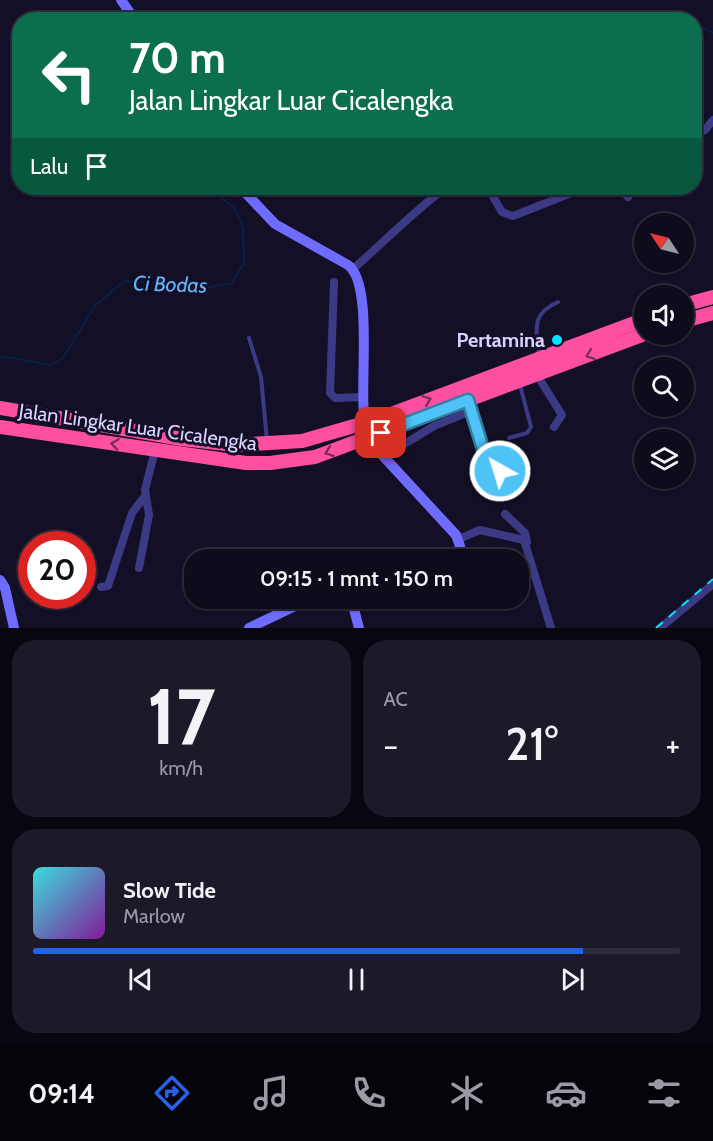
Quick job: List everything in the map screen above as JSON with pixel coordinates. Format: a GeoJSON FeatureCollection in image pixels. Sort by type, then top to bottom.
{"type":"FeatureCollection","features":[{"type":"Feature","properties":{"kind":"highway"},"geometry":{"type":"LineString","coordinates":[[694,302],[713,297]]}},
{"type":"Feature","properties":{"kind":"highway"},"geometry":{"type":"LineString","coordinates":[[694,318],[713,313]]}},
{"type":"Feature","properties":{"kind":"highway","name":"Jalan Lingkar Luar Cicalengka"},"geometry":{"type":"LineString","coordinates":[[0,408],[182,439],[235,445],[302,441],[326,435],[634,323]]}},
{"type":"Feature","properties":{"kind":"highway","name":"Jalan Lingkar Luar Cicalengka"},"geometry":{"type":"LineString","coordinates":[[0,428],[246,463],[296,460],[315,457],[470,406],[519,382],[634,338]]}},
{"type":"Feature","properties":{"kind":"street"},"geometry":{"type":"LineString","coordinates":[[702,132],[713,120]]}},
{"type":"Feature","properties":{"kind":"street"},"geometry":{"type":"LineString","coordinates":[[248,195],[275,224],[353,269],[359,278],[363,304],[362,397],[364,414]]}},
{"type":"Feature","properties":{"kind":"street"},"geometry":{"type":"LineString","coordinates":[[353,269],[434,195]]}},
{"type":"Feature","properties":{"kind":"street"},"geometry":{"type":"LineString","coordinates":[[493,195],[508,216],[565,195]]}},
{"type":"Feature","properties":{"kind":"street"},"geometry":{"type":"LineString","coordinates":[[334,282],[330,393],[335,398],[362,397]]}},
{"type":"Feature","properties":{"kind":"street"},"geometry":{"type":"LineString","coordinates":[[537,375],[562,415],[554,427]]}},
{"type":"Feature","properties":{"kind":"street"},"geometry":{"type":"LineString","coordinates":[[380,454],[393,451],[470,406]]}},
{"type":"Feature","properties":{"kind":"street"},"geometry":{"type":"LineString","coordinates":[[372,444],[459,539],[459,549]]}},
{"type":"Feature","properties":{"kind":"street"},"geometry":{"type":"LineString","coordinates":[[139,568],[149,514],[145,496],[155,450]]}},
{"type":"Feature","properties":{"kind":"street"},"geometry":{"type":"LineString","coordinates":[[101,587],[108,586],[132,513],[145,496]]}},
{"type":"Feature","properties":{"kind":"street"},"geometry":{"type":"LineString","coordinates":[[505,514],[525,533],[551,628]]}},
{"type":"Feature","properties":{"kind":"street"},"geometry":{"type":"LineString","coordinates":[[459,539],[480,530],[498,536],[518,538],[527,543]]}},
{"type":"Feature","properties":{"kind":"street"},"geometry":{"type":"LineString","coordinates":[[0,580],[5,588],[14,628]]}},
{"type":"Feature","properties":{"kind":"street"},"geometry":{"type":"LineString","coordinates":[[660,628],[713,584]]}},
{"type":"Feature","properties":{"kind":"street"},"geometry":{"type":"LineString","coordinates":[[249,628],[289,609]]}},
{"type":"Feature","properties":{"kind":"street"},"geometry":{"type":"LineString","coordinates":[[354,609],[359,628]]}},
{"type":"Feature","properties":{"kind":"lane"},"geometry":{"type":"LineString","coordinates":[[539,358],[538,315],[544,308],[558,302]]}},
{"type":"Feature","properties":{"kind":"lane"},"geometry":{"type":"LineString","coordinates":[[249,338],[261,377],[267,444]]}},
{"type":"Feature","properties":{"kind":"lane"},"geometry":{"type":"LineString","coordinates":[[509,438],[527,433],[531,427],[519,382]]}},
{"type":"Feature","properties":{"kind":"lane"},"geometry":{"type":"LineString","coordinates":[[470,406],[487,462],[491,468],[514,474]]}},
{"type":"Feature","properties":{"kind":"waterway","name":"Ci Bodas"},"geometry":{"type":"LineString","coordinates":[[702,28],[713,33]]}},
{"type":"Feature","properties":{"kind":"waterway","name":"Ci Bodas"},"geometry":{"type":"LineString","coordinates":[[0,356],[51,365],[63,358],[95,306],[124,281],[165,283],[198,289],[232,283],[244,263],[243,228],[236,210],[219,195]]}},
{"type":"Feature","properties":{"kind":"railway"},"geometry":{"type":"LineString","coordinates":[[656,628],[713,579]]}},
{"type":"Feature","properties":{"kind":"place","name":"Pertamina"},"geometry":{"type":"Point","coordinates":[557,340]}},
{"type":"Feature","properties":{"kind":"route"},"geometry":{"type":"LineString","coordinates":[[381,433],[468,400],[487,462],[491,468],[500,471]]}}]}
